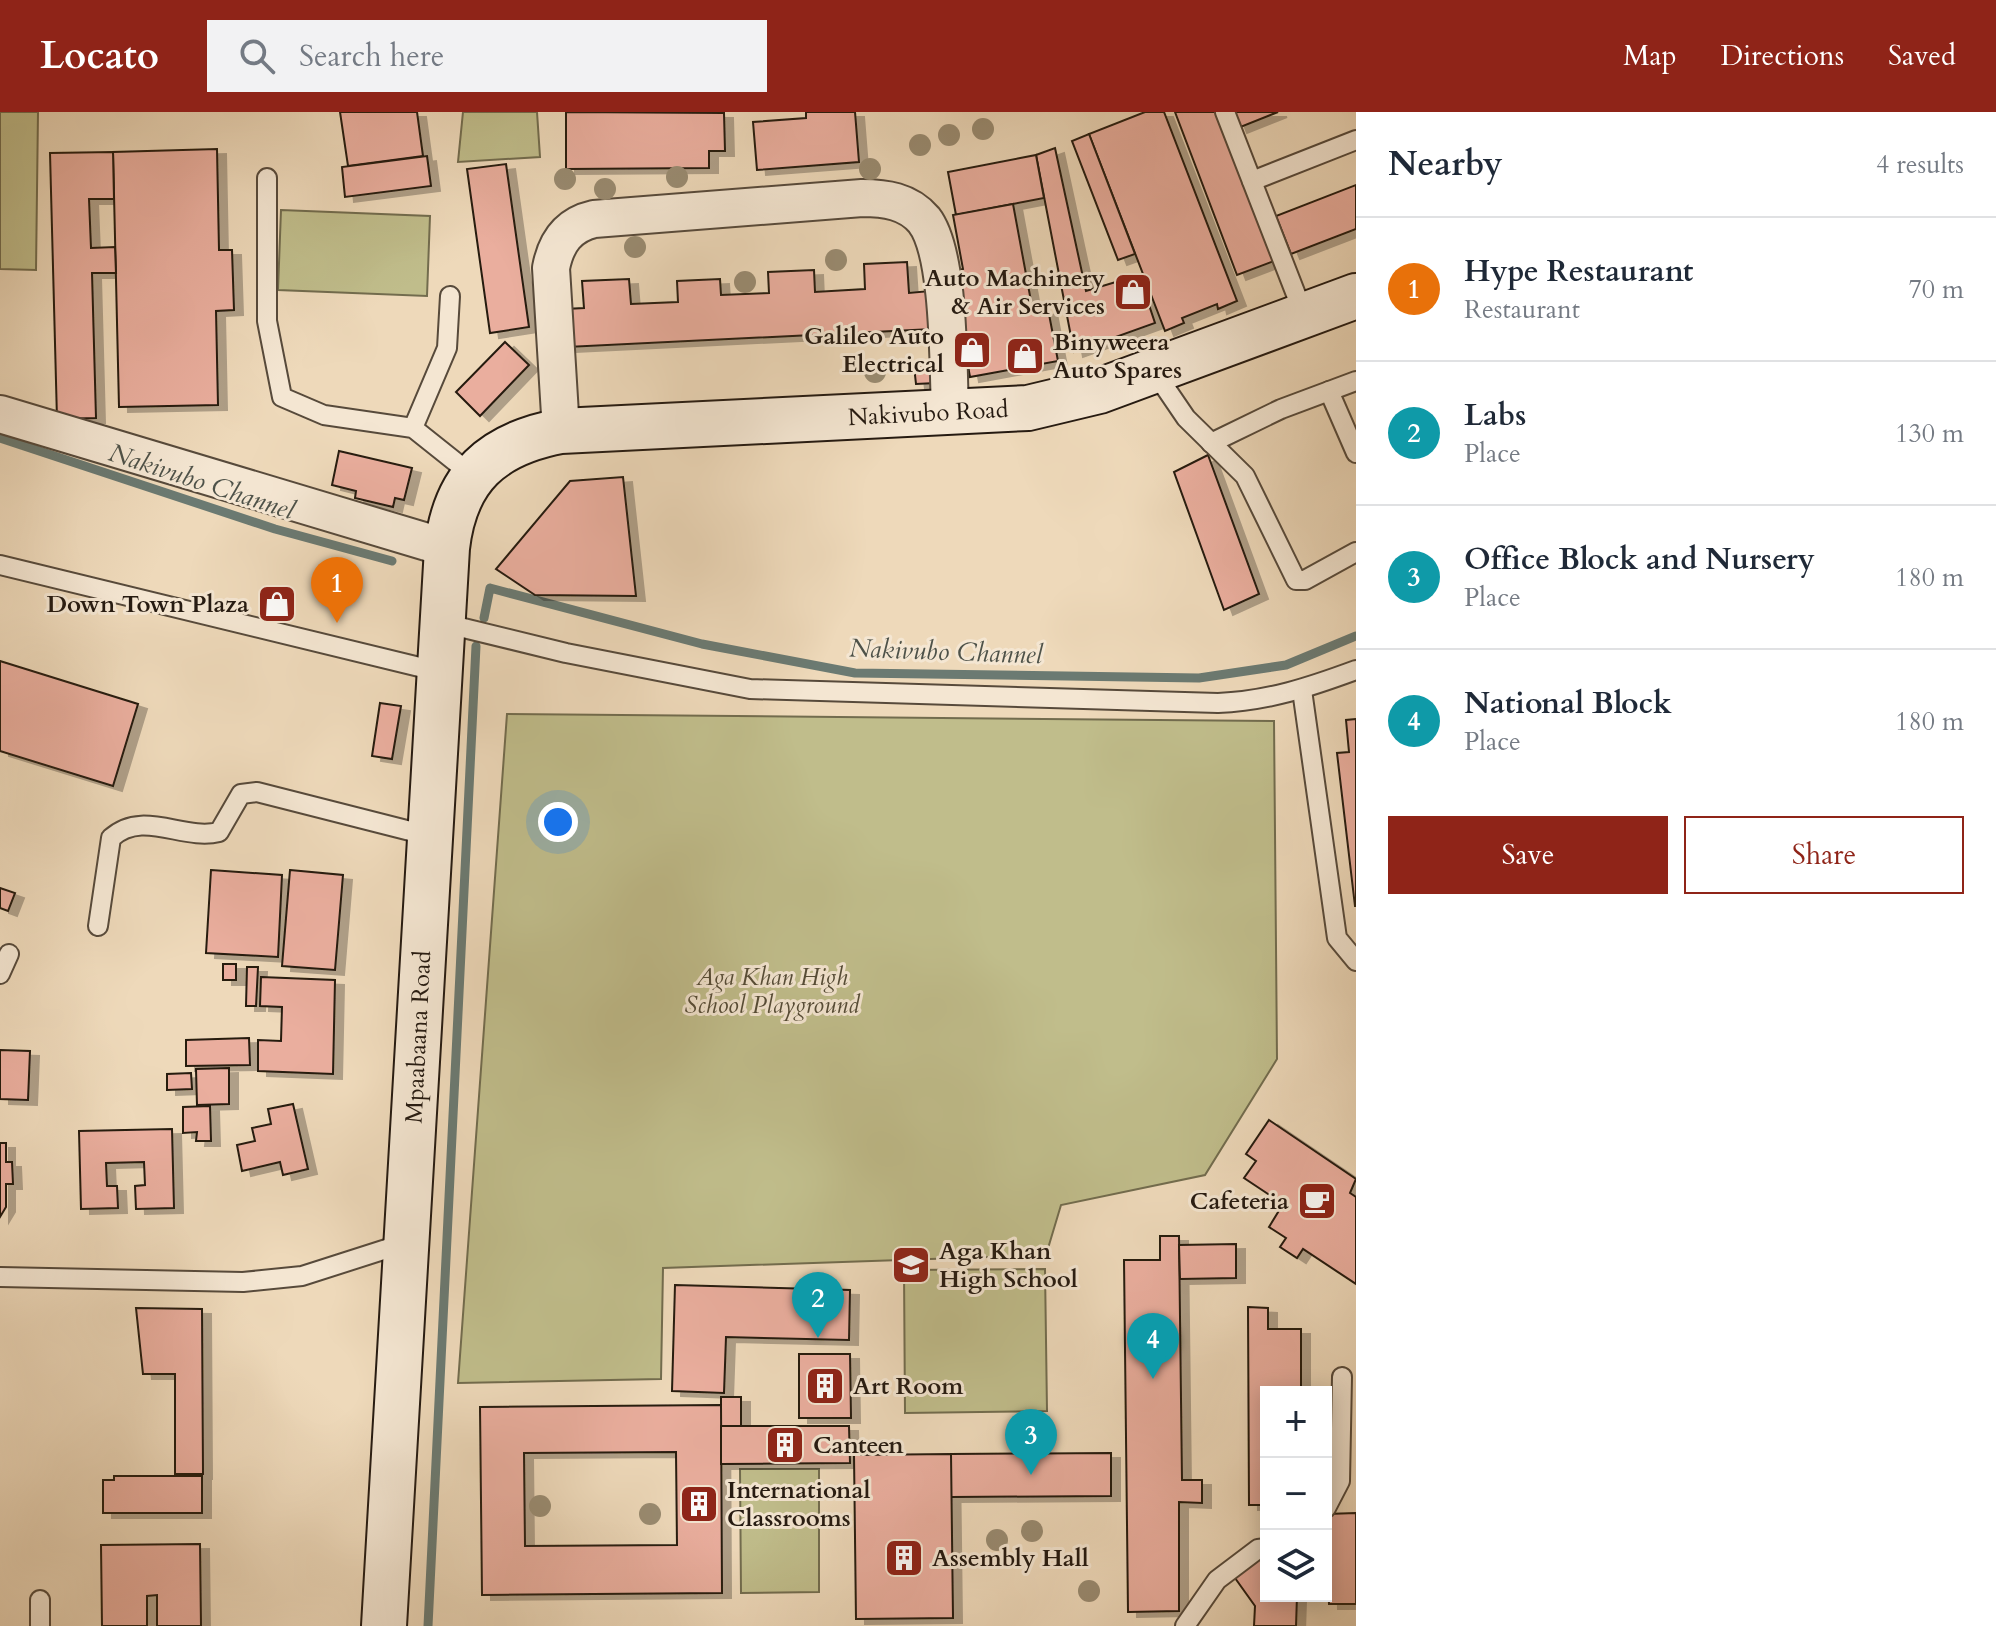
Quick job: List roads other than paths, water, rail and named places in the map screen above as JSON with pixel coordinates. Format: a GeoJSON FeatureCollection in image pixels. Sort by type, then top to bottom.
{"type":"FeatureCollection","features":[{"type":"Feature","properties":{"kind":"street"},"geometry":{"type":"LineString","coordinates":[[561,431],[551,268],[556,248],[571,228],[594,219],[862,198],[882,198],[904,205],[924,221],[932,233],[942,282],[950,411]]}},
{"type":"Feature","properties":{"kind":"street","name":"Nakivubo Road"},"geometry":{"type":"LineString","coordinates":[[480,468],[520,441],[561,431],[1028,408],[1099,391],[1356,296]]}},
{"type":"Feature","properties":{"kind":"street"},"geometry":{"type":"LineString","coordinates":[[0,414],[447,548]]}},
{"type":"Feature","properties":{"kind":"street","name":"Mpaabaana Road"},"geometry":{"type":"LineString","coordinates":[[384,1626],[447,548],[451,517],[480,468]]}},
{"type":"Feature","properties":{"kind":"lane"},"geometry":{"type":"LineString","coordinates":[[1225,112],[1304,315]]}},
{"type":"Feature","properties":{"kind":"lane"},"geometry":{"type":"LineString","coordinates":[[1252,181],[1356,140]]}},
{"type":"Feature","properties":{"kind":"lane"},"geometry":{"type":"LineString","coordinates":[[267,178],[267,321],[282,397],[324,415],[413,428],[480,468]]}},
{"type":"Feature","properties":{"kind":"lane"},"geometry":{"type":"LineString","coordinates":[[413,428],[447,348],[450,296]]}},
{"type":"Feature","properties":{"kind":"lane"},"geometry":{"type":"LineString","coordinates":[[1154,371],[1186,418],[1245,476],[1296,580],[1305,580],[1356,552]]}},
{"type":"Feature","properties":{"kind":"lane"},"geometry":{"type":"LineString","coordinates":[[1211,443],[1281,409],[1356,381]]}},
{"type":"Feature","properties":{"kind":"lane"},"geometry":{"type":"LineString","coordinates":[[1329,391],[1356,453]]}},
{"type":"Feature","properties":{"kind":"lane"},"geometry":{"type":"LineString","coordinates":[[0,565],[440,672]]}},
{"type":"Feature","properties":{"kind":"lane"},"geometry":{"type":"LineString","coordinates":[[443,623],[566,653],[750,689],[1218,703],[1254,701],[1355,673]]}},
{"type":"Feature","properties":{"kind":"lane"},"geometry":{"type":"LineString","coordinates":[[1302,690],[1337,938],[1356,961]]}},
{"type":"Feature","properties":{"kind":"lane"},"geometry":{"type":"LineString","coordinates":[[98,926],[111,838],[136,824],[205,836],[219,832],[241,794],[257,792],[430,836]]}},
{"type":"Feature","properties":{"kind":"lane"},"geometry":{"type":"LineString","coordinates":[[0,974],[9,954]]}},
{"type":"Feature","properties":{"kind":"lane"},"geometry":{"type":"LineString","coordinates":[[0,1277],[243,1282],[313,1273],[405,1243]]}},
{"type":"Feature","properties":{"kind":"lane"},"geometry":{"type":"LineString","coordinates":[[1332,1496],[1340,1481],[1342,1377]]}},
{"type":"Feature","properties":{"kind":"lane"},"geometry":{"type":"LineString","coordinates":[[1185,1626],[1217,1580],[1260,1549]]}},
{"type":"Feature","properties":{"kind":"lane"},"geometry":{"type":"LineString","coordinates":[[40,1600],[40,1626]]}},
{"type":"Feature","properties":{"kind":"waterway","name":"Nakivubo Channel"},"geometry":{"type":"LineString","coordinates":[[0,438],[275,529],[392,561]]}},
{"type":"Feature","properties":{"kind":"waterway","name":"Nakivubo Channel"},"geometry":{"type":"LineString","coordinates":[[484,618],[490,588],[702,644],[855,673],[1199,678],[1286,665],[1356,636]]}},
{"type":"Feature","properties":{"kind":"waterway"},"geometry":{"type":"LineString","coordinates":[[428,1626],[476,646]]}},
{"type":"Feature","properties":{"kind":"place","name":"Auto Machinery & Air Services"},"geometry":{"type":"Point","coordinates":[1133,292]}},
{"type":"Feature","properties":{"kind":"place","name":"Galileo Auto Electrical"},"geometry":{"type":"Point","coordinates":[972,350]}},
{"type":"Feature","properties":{"kind":"place","name":"Binyweera Auto Spares"},"geometry":{"type":"Point","coordinates":[1025,356]}},
{"type":"Feature","properties":{"kind":"place","name":"Down Town Plaza"},"geometry":{"type":"Point","coordinates":[277,604]}},
{"type":"Feature","properties":{"kind":"place","name":"Hype Restaurant"},"geometry":{"type":"Point","coordinates":[337,623]}},
{"type":"Feature","properties":{"kind":"place","name":"Cafeteria"},"geometry":{"type":"Point","coordinates":[1317,1201]}},
{"type":"Feature","properties":{"kind":"place","name":"Aga Khan High School"},"geometry":{"type":"Point","coordinates":[911,1265]}},
{"type":"Feature","properties":{"kind":"place","name":"Labs"},"geometry":{"type":"Point","coordinates":[818,1338]}},
{"type":"Feature","properties":{"kind":"place","name":"National Block"},"geometry":{"type":"Point","coordinates":[1153,1379]}},
{"type":"Feature","properties":{"kind":"place","name":"Art Room"},"geometry":{"type":"Point","coordinates":[825,1386]}},
{"type":"Feature","properties":{"kind":"place","name":"Canteen"},"geometry":{"type":"Point","coordinates":[785,1445]}},
{"type":"Feature","properties":{"kind":"place","name":"Office Block and Nursery"},"geometry":{"type":"Point","coordinates":[1031,1475]}},
{"type":"Feature","properties":{"kind":"place","name":"International Classrooms"},"geometry":{"type":"Point","coordinates":[699,1504]}},
{"type":"Feature","properties":{"kind":"place","name":"Assembly Hall"},"geometry":{"type":"Point","coordinates":[904,1558]}},
{"type":"Feature","properties":{"kind":"park label","name":"Aga Khan High School Playground"},"geometry":{"type":"Point","coordinates":[772,991]}}]}
